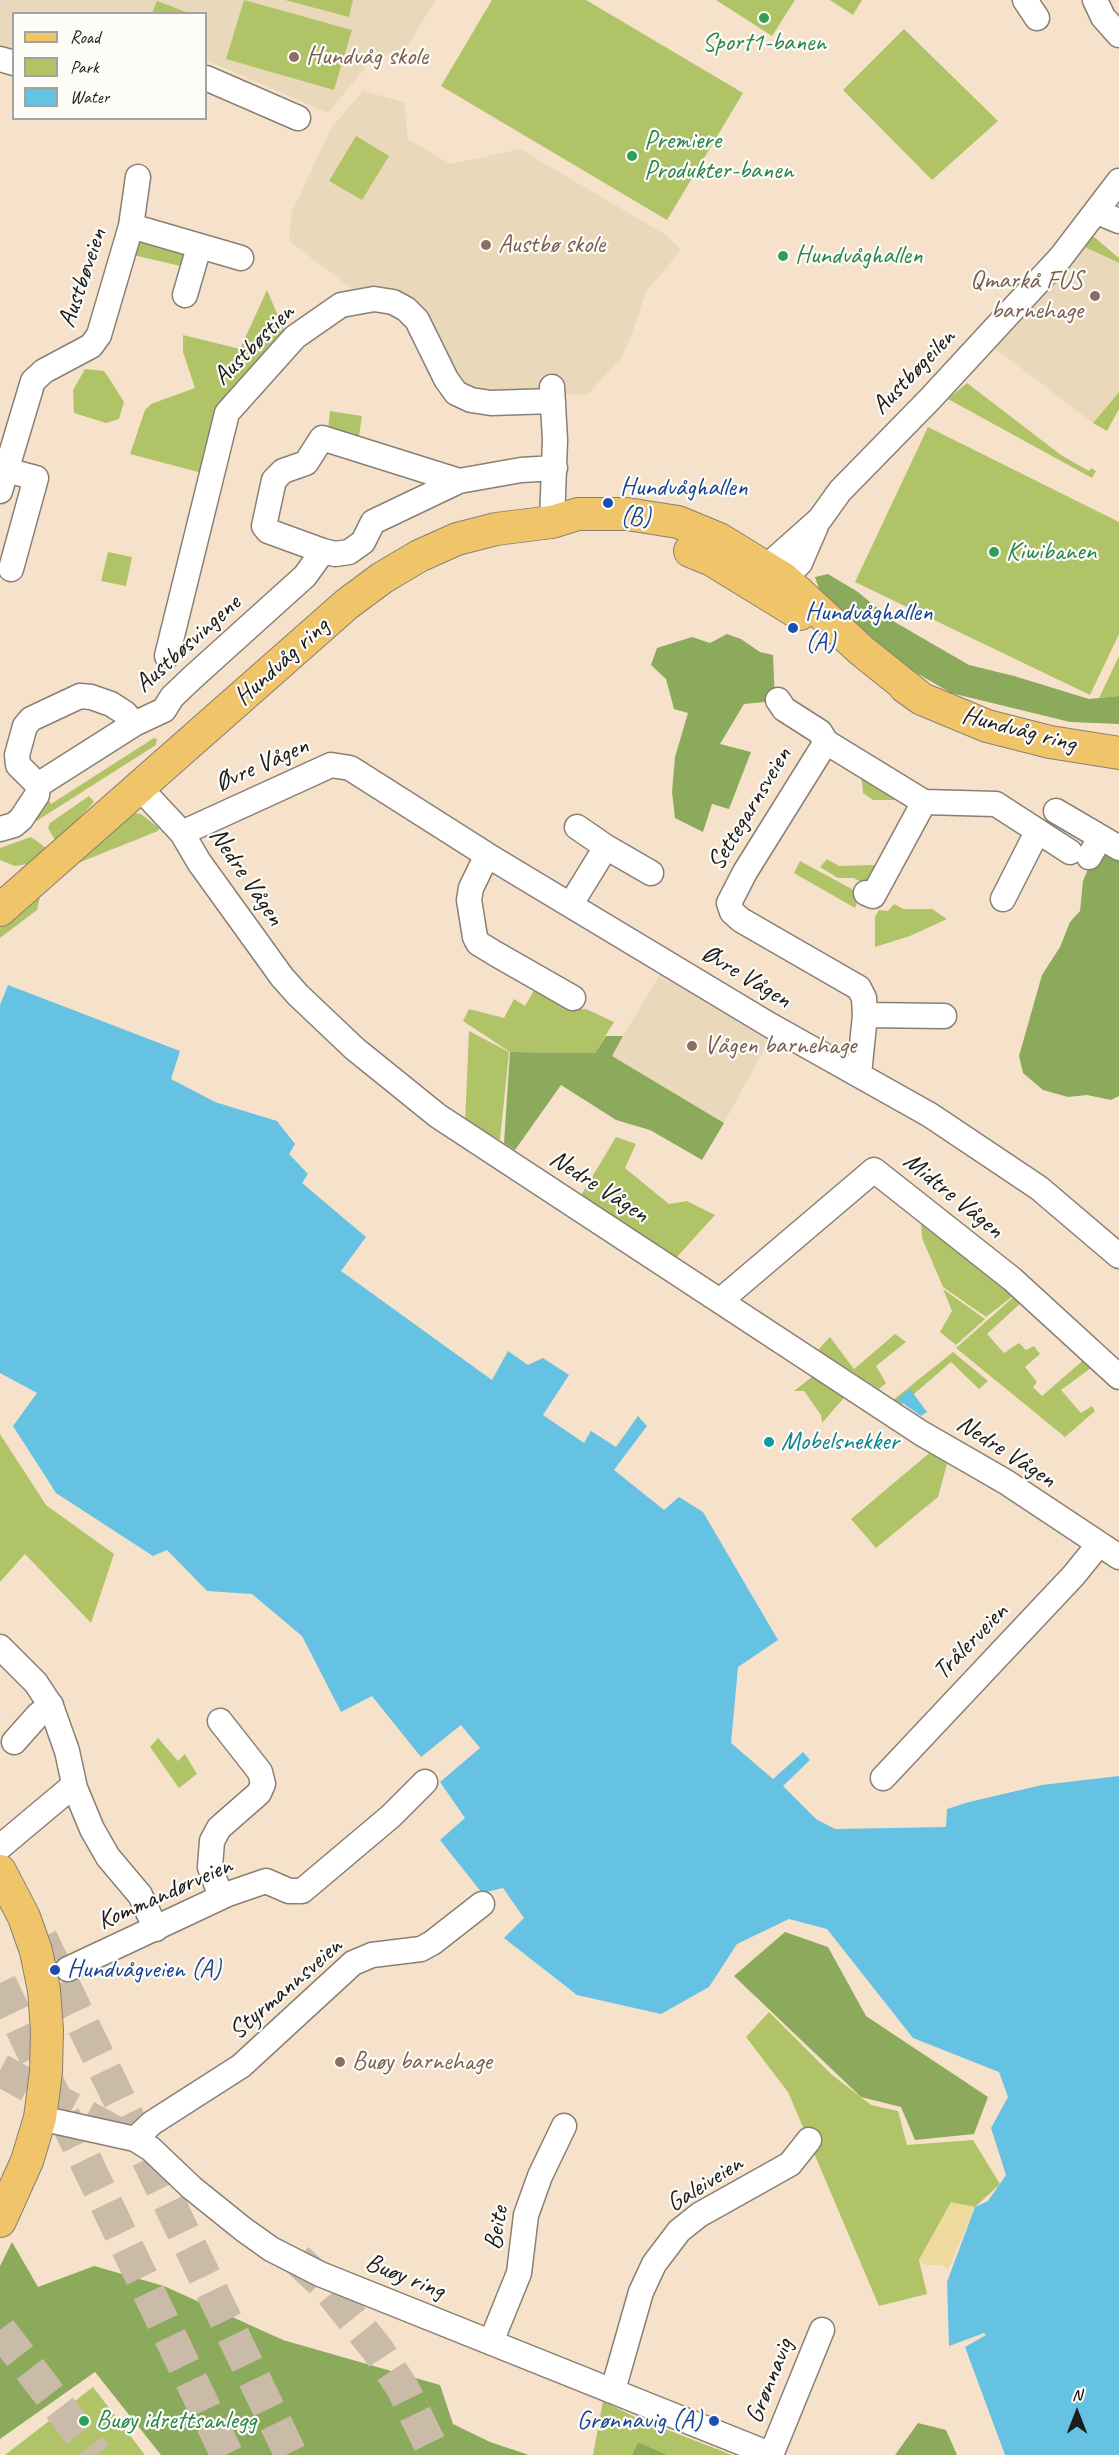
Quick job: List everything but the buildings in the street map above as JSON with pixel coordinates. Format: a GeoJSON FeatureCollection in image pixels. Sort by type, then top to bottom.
{"type":"FeatureCollection","features":[{"type":"Feature","properties":{"kind":"main road","name":"Hundvåg ring"},"geometry":{"type":"LineString","coordinates":[[0,910],[320,627],[382,578],[419,556],[457,539],[496,529],[552,522],[625,531],[674,543],[712,561],[769,578],[818,626],[922,699],[987,726],[1050,742],[1119,753]]}},
{"type":"Feature","properties":{"kind":"main road","name":"Hundvåg ring"},"geometry":{"type":"LineString","coordinates":[[0,888],[48,867]]}},
{"type":"Feature","properties":{"kind":"main road"},"geometry":{"type":"LineString","coordinates":[[0,1871],[31,1936],[44,1990],[47,2052],[40,2118],[27,2161],[0,2221]]}},
{"type":"Feature","properties":{"kind":"street"},"geometry":{"type":"LineString","coordinates":[[1095,0],[1103,17],[1119,36]]}},
{"type":"Feature","properties":{"kind":"street"},"geometry":{"type":"LineString","coordinates":[[207,78],[298,118]]}},
{"type":"Feature","properties":{"kind":"street","name":"Austbøveien"},"geometry":{"type":"LineString","coordinates":[[3,480],[33,381],[44,371],[91,346],[99,335],[131,226],[138,177]]}},
{"type":"Feature","properties":{"kind":"street","name":"Austbøgeilen"},"geometry":{"type":"LineString","coordinates":[[769,578],[800,563],[820,519],[840,491],[930,399],[1061,257],[1108,216],[1119,182]]}},
{"type":"Feature","properties":{"kind":"street","name":"Austbøveien"},"geometry":{"type":"LineString","coordinates":[[131,226],[242,258]]}},
{"type":"Feature","properties":{"kind":"street"},"geometry":{"type":"LineString","coordinates":[[185,295],[200,247]]}},
{"type":"Feature","properties":{"kind":"street","name":"Austbøstien"},"geometry":{"type":"LineString","coordinates":[[167,656],[227,413],[280,352],[323,317],[341,306],[357,300],[374,299],[393,302],[406,309],[417,320],[446,379],[456,393],[471,400],[491,403],[552,394],[555,468]]}},
{"type":"Feature","properties":{"kind":"street"},"geometry":{"type":"LineString","coordinates":[[459,481],[322,438],[306,463],[302,474],[283,471],[274,480],[264,526],[268,531],[323,551],[342,554],[356,549],[363,542],[367,515],[459,481],[522,470],[555,468],[552,522]]}},
{"type":"Feature","properties":{"kind":"street"},"geometry":{"type":"LineString","coordinates":[[3,480],[36,478],[11,569]]}},
{"type":"Feature","properties":{"kind":"street","name":"Austbøsvingene"},"geometry":{"type":"LineString","coordinates":[[38,785],[134,724],[164,710],[172,697],[305,576],[323,551]]}},
{"type":"Feature","properties":{"kind":"street"},"geometry":{"type":"LineString","coordinates":[[0,829],[14,825],[21,819],[37,795],[38,785],[18,765],[17,755],[25,726],[31,719],[80,696],[111,704],[125,713],[134,724]]}},
{"type":"Feature","properties":{"kind":"street","name":"Settegarnsveien"},"geometry":{"type":"LineString","coordinates":[[778,700],[784,709],[820,732],[826,742],[924,802],[996,804],[1036,832],[1095,849]]}},
{"type":"Feature","properties":{"kind":"street","name":"Settegarnsveien"},"geometry":{"type":"LineString","coordinates":[[826,742],[745,872],[729,903],[732,912],[741,920],[859,988],[864,998],[865,1015],[860,1074]]}},
{"type":"Feature","properties":{"kind":"street","name":"Øvre Vågen"},"geometry":{"type":"LineString","coordinates":[[182,833],[331,765],[340,765],[357,772],[487,855],[768,1024],[930,1115],[1021,1175],[1070,1213],[1119,1256]]}},
{"type":"Feature","properties":{"kind":"street","name":"Nedre Vågen"},"geometry":{"type":"LineString","coordinates":[[140,788],[182,833],[199,862],[282,977],[318,1016],[455,1129],[721,1300],[921,1433],[1006,1482],[1053,1516],[1110,1545]]}},
{"type":"Feature","properties":{"kind":"street"},"geometry":{"type":"LineString","coordinates":[[866,893],[873,896],[924,802]]}},
{"type":"Feature","properties":{"kind":"street"},"geometry":{"type":"LineString","coordinates":[[1056,811],[1095,849]]}},
{"type":"Feature","properties":{"kind":"street"},"geometry":{"type":"LineString","coordinates":[[578,827],[606,848],[651,873]]}},
{"type":"Feature","properties":{"kind":"street"},"geometry":{"type":"LineString","coordinates":[[1003,899],[1036,832]]}},
{"type":"Feature","properties":{"kind":"street"},"geometry":{"type":"LineString","coordinates":[[571,904],[606,848]]}},
{"type":"Feature","properties":{"kind":"street"},"geometry":{"type":"LineString","coordinates":[[487,855],[471,888],[469,900],[478,943],[573,998]]}},
{"type":"Feature","properties":{"kind":"street"},"geometry":{"type":"LineString","coordinates":[[865,1015],[944,1016]]}},
{"type":"Feature","properties":{"kind":"street","name":"Midtre Vågen"},"geometry":{"type":"LineString","coordinates":[[721,1300],[873,1170],[1012,1279],[1119,1377]]}},
{"type":"Feature","properties":{"kind":"street","name":"Trålerveien"},"geometry":{"type":"LineString","coordinates":[[884,1778],[1049,1602],[1110,1545]]}},
{"type":"Feature","properties":{"kind":"street"},"geometry":{"type":"LineString","coordinates":[[0,1647],[36,1683],[51,1705],[67,1751],[74,1785],[101,1845],[136,1889],[156,1929]]}},
{"type":"Feature","properties":{"kind":"street"},"geometry":{"type":"LineString","coordinates":[[14,1742],[38,1714],[51,1705]]}},
{"type":"Feature","properties":{"kind":"street"},"geometry":{"type":"LineString","coordinates":[[220,1721],[260,1772],[263,1784],[259,1793],[219,1828],[212,1841],[210,1867],[221,1897]]}},
{"type":"Feature","properties":{"kind":"street","name":"Kommandørveien"},"geometry":{"type":"LineString","coordinates":[[68,1969],[221,1897],[266,1881],[289,1891],[302,1891],[391,1815],[425,1782]]}},
{"type":"Feature","properties":{"kind":"street"},"geometry":{"type":"LineString","coordinates":[[0,1847],[74,1785]]}},
{"type":"Feature","properties":{"kind":"street","name":"Styrmannsveien"},"geometry":{"type":"LineString","coordinates":[[135,2139],[152,2123],[241,2066],[353,1963],[372,1955],[421,1949],[482,1904]]}},
{"type":"Feature","properties":{"kind":"street","name":"Buøy ring"},"geometry":{"type":"LineString","coordinates":[[40,2118],[135,2139],[151,2149],[192,2188],[243,2229],[272,2249],[320,2274],[772,2455]]}},
{"type":"Feature","properties":{"kind":"street","name":"Beite"},"geometry":{"type":"LineString","coordinates":[[491,2342],[519,2273],[526,2215],[540,2176],[564,2126]]}},
{"type":"Feature","properties":{"kind":"street","name":"Galeiveien"},"geometry":{"type":"LineString","coordinates":[[613,2390],[641,2292],[654,2264],[679,2231],[699,2215],[790,2164],[808,2140]]}},
{"type":"Feature","properties":{"kind":"street","name":"Grønnavig"},"geometry":{"type":"LineString","coordinates":[[772,2455],[822,2330]]}},
{"type":"Feature","properties":{"kind":"shaded area","name":"Hundvåg skole"},"geometry":{"type":"Polygon","coordinates":[[[0,0],[436,0],[408,45],[369,63],[328,113],[207,60],[207,12],[12,12],[12,54],[0,49],[0,0]]]}},
{"type":"Feature","properties":{"kind":"shaded area","name":"Austbø skole"},"geometry":{"type":"Polygon","coordinates":[[[363,91],[404,102],[408,139],[450,164],[520,149],[666,235],[681,250],[646,292],[621,358],[587,395],[478,393],[454,379],[420,311],[355,291],[289,241],[292,212],[331,128],[363,91]]]}},
{"type":"Feature","properties":{"kind":"shaded area"},"geometry":{"type":"Polygon","coordinates":[[[1085,247],[1119,263],[1119,392],[1093,423],[993,347],[1085,247]]]}},
{"type":"Feature","properties":{"kind":"shaded area","name":"Vågen barnehage"},"geometry":{"type":"Polygon","coordinates":[[[663,969],[772,1035],[724,1123],[611,1056],[663,969]]]}},
{"type":"Feature","properties":{"kind":"green space"},"geometry":{"type":"Polygon","coordinates":[[[244,0],[352,30],[334,90],[226,59],[244,0]]]}},
{"type":"Feature","properties":{"kind":"green space"},"geometry":{"type":"Polygon","coordinates":[[[285,0],[353,0],[349,17],[285,0]]]}},
{"type":"Feature","properties":{"kind":"green space","name":"Premiere Produkter-banen"},"geometry":{"type":"Polygon","coordinates":[[[492,0],[586,0],[743,93],[667,220],[441,86],[492,0]]]}},
{"type":"Feature","properties":{"kind":"green space","name":"Sport1-banen"},"geometry":{"type":"Polygon","coordinates":[[[716,0],[795,0],[772,36],[716,0]]]}},
{"type":"Feature","properties":{"kind":"green space"},"geometry":{"type":"Polygon","coordinates":[[[830,0],[862,0],[853,15],[830,0]]]}},
{"type":"Feature","properties":{"kind":"green space"},"geometry":{"type":"Polygon","coordinates":[[[157,1],[186,12],[152,12],[157,1]]]}},
{"type":"Feature","properties":{"kind":"green space"},"geometry":{"type":"Polygon","coordinates":[[[904,29],[998,121],[932,180],[843,90],[904,29]]]}},
{"type":"Feature","properties":{"kind":"green space"},"geometry":{"type":"Polygon","coordinates":[[[356,136],[389,156],[362,200],[329,181],[356,136]]]}},
{"type":"Feature","properties":{"kind":"green space"},"geometry":{"type":"Polygon","coordinates":[[[1093,236],[1119,258],[1119,263],[1085,247],[1093,236]]]}},
{"type":"Feature","properties":{"kind":"green space"},"geometry":{"type":"Polygon","coordinates":[[[134,238],[183,246],[189,268],[129,254],[134,238]]]}},
{"type":"Feature","properties":{"kind":"green space"},"geometry":{"type":"Polygon","coordinates":[[[267,290],[287,337],[230,399],[206,474],[130,454],[145,410],[151,404],[195,388],[183,352],[183,335],[240,349],[267,290]]]}},
{"type":"Feature","properties":{"kind":"green space"},"geometry":{"type":"Polygon","coordinates":[[[85,369],[104,371],[109,378],[124,402],[119,419],[106,423],[74,413],[73,390],[85,369]]]}},
{"type":"Feature","properties":{"kind":"green space"},"geometry":{"type":"Polygon","coordinates":[[[967,383],[1061,455],[1089,471],[1091,468],[1096,471],[1092,478],[948,399],[967,383]]]}},
{"type":"Feature","properties":{"kind":"green space"},"geometry":{"type":"Polygon","coordinates":[[[1119,392],[1119,409],[1107,431],[1093,423],[1119,392]]]}},
{"type":"Feature","properties":{"kind":"green space"},"geometry":{"type":"Polygon","coordinates":[[[330,411],[362,416],[358,443],[328,431],[330,411]]]}},
{"type":"Feature","properties":{"kind":"green space","name":"Kiwibanen"},"geometry":{"type":"Polygon","coordinates":[[[928,427],[1119,522],[1119,634],[1090,695],[855,582],[928,427]]]}},
{"type":"Feature","properties":{"kind":"green space"},"geometry":{"type":"Polygon","coordinates":[[[108,552],[132,557],[126,586],[101,581],[108,552]]]}},
{"type":"Feature","properties":{"kind":"green space"},"geometry":{"type":"Polygon","coordinates":[[[828,574],[858,592],[893,621],[969,665],[1089,699],[1119,696],[1119,724],[1070,722],[951,693],[901,664],[867,638],[820,592],[815,577],[828,574]]]}},
{"type":"Feature","properties":{"kind":"green space"},"geometry":{"type":"Polygon","coordinates":[[[727,634],[741,639],[760,652],[773,655],[775,701],[744,704],[720,744],[751,752],[729,809],[712,804],[703,832],[675,818],[672,792],[675,757],[688,713],[674,709],[666,679],[651,665],[657,648],[692,637],[710,643],[727,634]]]}},
{"type":"Feature","properties":{"kind":"green space"},"geometry":{"type":"Polygon","coordinates":[[[1119,656],[1119,696],[1099,698],[1119,656]]]}},
{"type":"Feature","properties":{"kind":"green space"},"geometry":{"type":"Polygon","coordinates":[[[154,738],[157,739],[156,745],[16,834],[44,791],[51,804],[154,738]]]}},
{"type":"Feature","properties":{"kind":"green space"},"geometry":{"type":"Polygon","coordinates":[[[861,772],[911,800],[873,800],[863,793],[861,772]]]}},
{"type":"Feature","properties":{"kind":"green space"},"geometry":{"type":"Polygon","coordinates":[[[89,796],[94,802],[69,829],[55,840],[48,828],[50,823],[89,796]]]}},
{"type":"Feature","properties":{"kind":"green space"},"geometry":{"type":"Polygon","coordinates":[[[134,813],[141,814],[159,828],[158,831],[78,863],[75,859],[134,813]]]}},
{"type":"Feature","properties":{"kind":"green space"},"geometry":{"type":"Polygon","coordinates":[[[31,837],[46,848],[27,864],[15,866],[0,860],[0,848],[31,837]]]}},
{"type":"Feature","properties":{"kind":"green space"},"geometry":{"type":"Polygon","coordinates":[[[1108,852],[1119,854],[1119,1096],[1111,1100],[1087,1095],[1068,1097],[1043,1090],[1023,1073],[1019,1056],[1042,975],[1060,947],[1070,922],[1080,911],[1083,881],[1088,869],[1102,854],[1108,852]]]}},
{"type":"Feature","properties":{"kind":"green space"},"geometry":{"type":"Polygon","coordinates":[[[827,859],[839,866],[873,865],[881,868],[872,881],[864,883],[853,878],[838,878],[820,867],[827,859]]]}},
{"type":"Feature","properties":{"kind":"green space"},"geometry":{"type":"Polygon","coordinates":[[[800,861],[861,894],[855,908],[794,873],[800,861]]]}},
{"type":"Feature","properties":{"kind":"green space"},"geometry":{"type":"Polygon","coordinates":[[[60,878],[40,897],[37,910],[0,938],[0,922],[60,878]]]}},
{"type":"Feature","properties":{"kind":"green space"},"geometry":{"type":"Polygon","coordinates":[[[894,904],[903,909],[932,909],[947,919],[910,936],[875,947],[875,917],[879,910],[888,911],[894,904]]]}},
{"type":"Feature","properties":{"kind":"green space"},"geometry":{"type":"Polygon","coordinates":[[[536,987],[570,1009],[586,1009],[614,1022],[595,1053],[510,1052],[463,1021],[469,1009],[504,1018],[514,999],[525,1006],[536,987]]]}},
{"type":"Feature","properties":{"kind":"green space"},"geometry":{"type":"Polygon","coordinates":[[[469,1031],[509,1052],[500,1140],[465,1123],[469,1031]]]}},
{"type":"Feature","properties":{"kind":"green space"},"geometry":{"type":"Polygon","coordinates":[[[606,1036],[623,1036],[612,1056],[724,1123],[702,1160],[650,1130],[616,1120],[561,1085],[515,1150],[504,1143],[510,1052],[595,1053],[606,1036]]]}},
{"type":"Feature","properties":{"kind":"green space"},"geometry":{"type":"Polygon","coordinates":[[[616,1137],[636,1144],[625,1168],[669,1204],[687,1201],[715,1215],[676,1258],[580,1197],[616,1137]]]}},
{"type":"Feature","properties":{"kind":"green space"},"geometry":{"type":"Polygon","coordinates":[[[921,1222],[1018,1292],[986,1317],[943,1287],[922,1238],[921,1222]]]}},
{"type":"Feature","properties":{"kind":"green space"},"geometry":{"type":"Polygon","coordinates":[[[943,1289],[985,1319],[956,1345],[940,1332],[952,1311],[943,1289]]]}},
{"type":"Feature","properties":{"kind":"green space"},"geometry":{"type":"Polygon","coordinates":[[[1017,1294],[1023,1301],[987,1334],[1004,1353],[1019,1343],[1026,1350],[1034,1346],[1040,1354],[1025,1367],[1037,1382],[1033,1387],[1042,1396],[1087,1357],[1095,1365],[1061,1390],[1081,1413],[1092,1406],[1095,1411],[1065,1437],[956,1348],[1017,1294]]]}},
{"type":"Feature","properties":{"kind":"green space"},"geometry":{"type":"Polygon","coordinates":[[[895,1334],[906,1342],[876,1366],[886,1383],[879,1389],[818,1350],[830,1337],[854,1369],[895,1334]]]}},
{"type":"Feature","properties":{"kind":"green space"},"geometry":{"type":"Polygon","coordinates":[[[953,1352],[988,1381],[979,1389],[951,1362],[900,1406],[893,1400],[953,1352]]]}},
{"type":"Feature","properties":{"kind":"green space"},"geometry":{"type":"Polygon","coordinates":[[[817,1373],[849,1392],[822,1423],[821,1415],[804,1391],[794,1391],[817,1373]]]}},
{"type":"Feature","properties":{"kind":"green space"},"geometry":{"type":"Polygon","coordinates":[[[0,1434],[46,1505],[114,1554],[91,1623],[25,1554],[0,1582],[0,1434]]]}},
{"type":"Feature","properties":{"kind":"green space"},"geometry":{"type":"Polygon","coordinates":[[[933,1450],[947,1464],[938,1497],[876,1548],[851,1519],[933,1450]]]}},
{"type":"Feature","properties":{"kind":"green space"},"geometry":{"type":"Polygon","coordinates":[[[158,1738],[178,1761],[185,1754],[197,1774],[179,1788],[150,1747],[158,1738]]]}},
{"type":"Feature","properties":{"kind":"green space"},"geometry":{"type":"Polygon","coordinates":[[[785,1932],[828,1947],[866,2016],[988,2097],[974,2134],[915,2140],[901,2107],[861,2097],[734,1976],[785,1932]]]}},
{"type":"Feature","properties":{"kind":"green space"},"geometry":{"type":"Polygon","coordinates":[[[769,2012],[831,2074],[871,2105],[898,2111],[907,2145],[973,2140],[1000,2184],[975,2207],[951,2203],[919,2260],[927,2294],[879,2306],[788,2092],[746,2037],[769,2012]]]}},
{"type":"Feature","properties":{"kind":"green space"},"geometry":{"type":"Polygon","coordinates":[[[12,2242],[38,2287],[94,2266],[164,2286],[283,2340],[440,2385],[453,2424],[490,2442],[529,2455],[161,2455],[95,2372],[0,2439],[0,2266],[12,2242]]]}},
{"type":"Feature","properties":{"kind":"green space","name":"Buøy idrettsanlegg"},"geometry":{"type":"Polygon","coordinates":[[[93,2387],[145,2455],[5,2455],[93,2387]]]}},
{"type":"Feature","properties":{"kind":"green space"},"geometry":{"type":"Polygon","coordinates":[[[603,2401],[637,2418],[732,2455],[668,2455],[638,2442],[632,2455],[593,2455],[603,2401]]]}},
{"type":"Feature","properties":{"kind":"green space"},"geometry":{"type":"Polygon","coordinates":[[[918,2423],[946,2430],[957,2455],[895,2455],[918,2423]]]}},
{"type":"Feature","properties":{"kind":"green space"},"geometry":{"type":"Polygon","coordinates":[[[638,2442],[668,2455],[632,2455],[638,2442]]]}},
{"type":"Feature","properties":{"kind":"sand"},"geometry":{"type":"Polygon","coordinates":[[[951,2202],[975,2207],[948,2270],[941,2265],[926,2265],[919,2260],[951,2202]]]}},
{"type":"Feature","properties":{"kind":"water"},"geometry":{"type":"Polygon","coordinates":[[[8,985],[180,1051],[171,1079],[215,1102],[277,1121],[295,1144],[289,1154],[308,1174],[302,1183],[366,1237],[341,1271],[492,1380],[508,1351],[528,1365],[543,1358],[569,1375],[543,1415],[584,1443],[591,1431],[616,1447],[638,1416],[647,1426],[614,1470],[664,1510],[679,1497],[703,1512],[778,1640],[738,1667],[731,1743],[773,1779],[803,1752],[810,1760],[783,1786],[816,1819],[835,1829],[946,1827],[947,1809],[969,1802],[1042,1785],[1119,1776],[1119,2455],[1005,2455],[965,2347],[986,2335],[984,2333],[949,2346],[947,2282],[975,2207],[988,2201],[1006,2175],[991,2128],[1008,2097],[999,2072],[913,2038],[827,1929],[789,1919],[737,1944],[709,1987],[661,2014],[577,1995],[504,1938],[524,1918],[503,1888],[482,1893],[440,1840],[465,1818],[440,1782],[480,1748],[461,1725],[421,1757],[372,1696],[341,1712],[302,1636],[252,1594],[207,1591],[167,1550],[153,1556],[56,1493],[13,1426],[37,1393],[0,1373],[0,1005],[8,985]]]}},
{"type":"Feature","properties":{"kind":"water"},"geometry":{"type":"Polygon","coordinates":[[[910,1389],[927,1412],[921,1416],[897,1399],[910,1389]]]}},
{"type":"Feature","properties":{"kind":"tunnel"},"geometry":{"type":"LineString","coordinates":[[41,1938],[291,2455]]}},
{"type":"Feature","properties":{"kind":"tunnel"},"geometry":{"type":"LineString","coordinates":[[0,1983],[227,2455]]}},
{"type":"Feature","properties":{"kind":"tunnel"},"geometry":{"type":"LineString","coordinates":[[0,2070],[126,2138]]}},
{"type":"Feature","properties":{"kind":"tunnel"},"geometry":{"type":"LineString","coordinates":[[297,2259],[328,2288],[377,2349],[403,2389],[435,2455]]}},
{"type":"Feature","properties":{"kind":"tunnel"},"geometry":{"type":"LineString","coordinates":[[0,2330],[96,2455]]}},
{"type":"Feature","properties":{"kind":"place","name":"Sport1-banen"},"geometry":{"type":"Point","coordinates":[764,18]}},
{"type":"Feature","properties":{"kind":"place","name":"Hundvåg skole"},"geometry":{"type":"Point","coordinates":[294,57]}},
{"type":"Feature","properties":{"kind":"place","name":"Premiere Produkter-banen"},"geometry":{"type":"Point","coordinates":[632,156]}},
{"type":"Feature","properties":{"kind":"place","name":"Austbø skole"},"geometry":{"type":"Point","coordinates":[486,245]}},
{"type":"Feature","properties":{"kind":"place","name":"Hundvåghallen"},"geometry":{"type":"Point","coordinates":[783,256]}},
{"type":"Feature","properties":{"kind":"place","name":"Qmarkå FUS barnehage"},"geometry":{"type":"Point","coordinates":[1095,296]}},
{"type":"Feature","properties":{"kind":"place","name":"Hundvåghallen (B)"},"geometry":{"type":"Point","coordinates":[608,503]}},
{"type":"Feature","properties":{"kind":"place","name":"Kiwibanen"},"geometry":{"type":"Point","coordinates":[994,552]}},
{"type":"Feature","properties":{"kind":"place","name":"Hundvåghallen (A)"},"geometry":{"type":"Point","coordinates":[793,628]}},
{"type":"Feature","properties":{"kind":"place","name":"Vågen barnehage"},"geometry":{"type":"Point","coordinates":[692,1046]}},
{"type":"Feature","properties":{"kind":"place","name":"Mobelsnekker"},"geometry":{"type":"Point","coordinates":[769,1442]}},
{"type":"Feature","properties":{"kind":"place","name":"Hundvågveien (A)"},"geometry":{"type":"Point","coordinates":[55,1970]}},
{"type":"Feature","properties":{"kind":"place","name":"Buøy barnehage"},"geometry":{"type":"Point","coordinates":[340,2062]}},
{"type":"Feature","properties":{"kind":"place","name":"Buøy idrettsanlegg"},"geometry":{"type":"Point","coordinates":[84,2421]}},
{"type":"Feature","properties":{"kind":"place","name":"Grønnavig (A)"},"geometry":{"type":"Point","coordinates":[714,2421]}}]}
